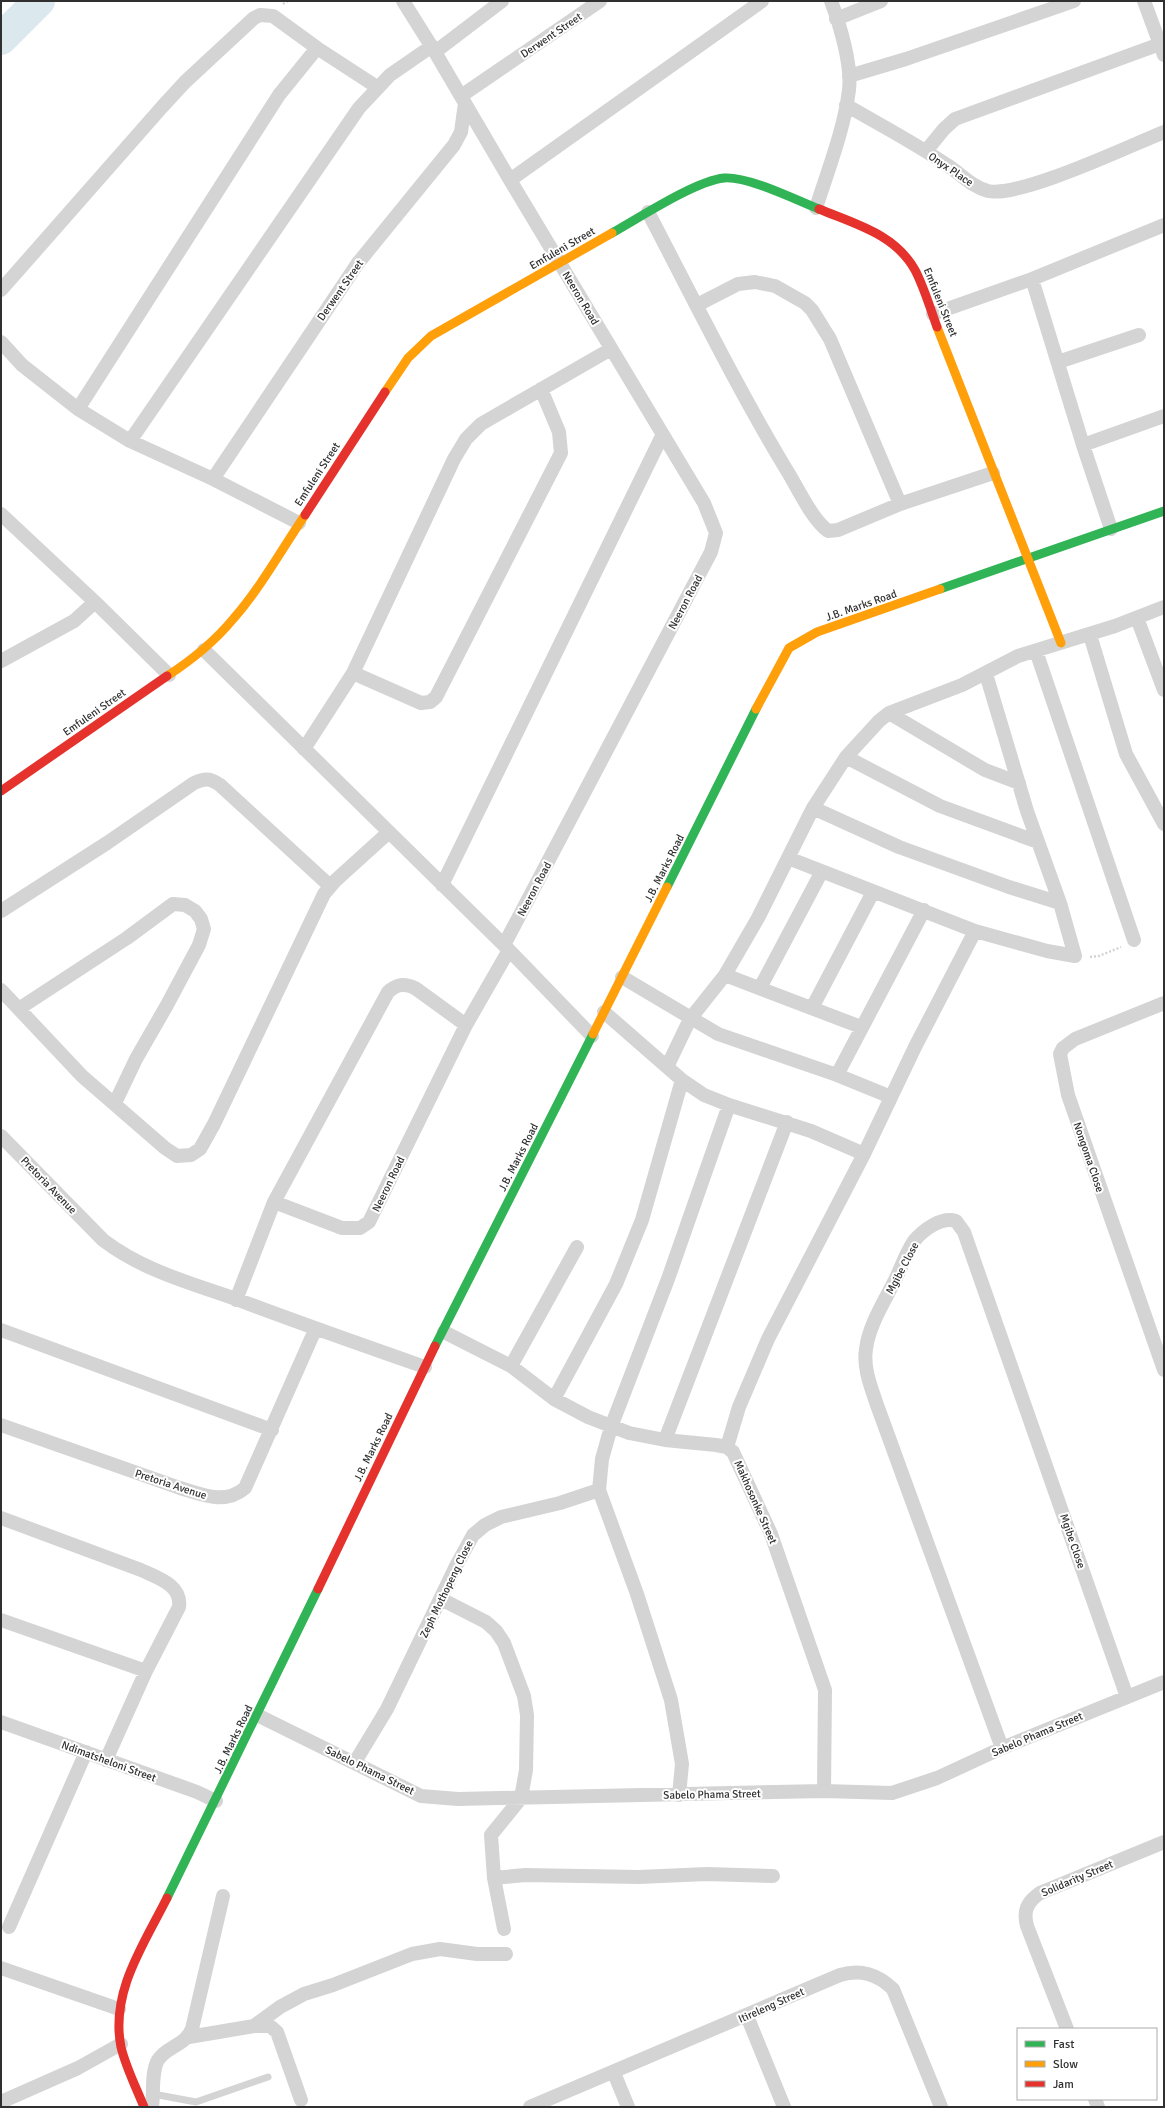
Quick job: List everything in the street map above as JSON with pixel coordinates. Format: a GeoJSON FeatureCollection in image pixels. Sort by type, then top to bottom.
{"type":"FeatureCollection","features":[{"type":"Feature","properties":{"kind":"street","name":"Neeron Road"},"geometry":{"type":"LineString","coordinates":[[274,1202],[342,1228],[360,1228],[369,1222],[466,1025],[711,552],[715,539],[714,527],[704,503],[662,436],[434,49],[403,1]]}},
{"type":"Feature","properties":{"kind":"street"},"geometry":{"type":"LineString","coordinates":[[130,441],[359,108],[377,87],[398,69],[434,49],[502,1]]}},
{"type":"Feature","properties":{"kind":"street","name":"Derwent Street"},"geometry":{"type":"LineString","coordinates":[[213,479],[358,263],[454,145],[461,132],[463,100],[600,1]]}},
{"type":"Feature","properties":{"kind":"street"},"geometry":{"type":"LineString","coordinates":[[510,180],[762,1]]}},
{"type":"Feature","properties":{"kind":"street"},"geometry":{"type":"LineString","coordinates":[[816,208],[837,140],[849,90],[849,76],[844,48],[831,1]]}},
{"type":"Feature","properties":{"kind":"street"},"geometry":{"type":"LineString","coordinates":[[836,19],[881,1]]}},
{"type":"Feature","properties":{"kind":"street"},"geometry":{"type":"LineString","coordinates":[[849,76],[927,52],[1074,1]]}},
{"type":"Feature","properties":{"kind":"street"},"geometry":{"type":"LineString","coordinates":[[926,151],[944,129],[955,119],[1162,49],[1144,1]]}},
{"type":"Feature","properties":{"kind":"street"},"geometry":{"type":"LineString","coordinates":[[1,290],[185,82],[254,18],[260,15],[273,16],[317,48],[377,87]]}},
{"type":"Feature","properties":{"kind":"street"},"geometry":{"type":"LineString","coordinates":[[78,409],[279,96],[317,48]]}},
{"type":"Feature","properties":{"kind":"street","name":"Onyx Place"},"geometry":{"type":"LineString","coordinates":[[846,105],[926,151],[973,185],[987,191],[1000,192],[1041,182],[1164,132]]}},
{"type":"Feature","properties":{"kind":"street","name":"Emfuleni Street"},"geometry":{"type":"LineString","coordinates":[[1,791],[204,650],[238,615],[396,374],[419,346],[458,320],[561,263],[648,212],[706,183],[724,178],[750,182],[877,233],[899,248],[915,270],[934,314],[993,473],[1061,643]]}},
{"type":"Feature","properties":{"kind":"street"},"geometry":{"type":"LineString","coordinates":[[648,212],[762,429],[824,528],[828,532],[838,530],[900,504],[993,473]]}},
{"type":"Feature","properties":{"kind":"street"},"geometry":{"type":"LineString","coordinates":[[934,314],[1032,279],[1164,225]]}},
{"type":"Feature","properties":{"kind":"street"},"geometry":{"type":"LineString","coordinates":[[1032,279],[1111,529]]}},
{"type":"Feature","properties":{"kind":"street"},"geometry":{"type":"LineString","coordinates":[[697,305],[738,284],[755,282],[775,286],[805,303],[812,310],[830,339],[900,504]]}},
{"type":"Feature","properties":{"kind":"street"},"geometry":{"type":"LineString","coordinates":[[1058,362],[1139,335]]}},
{"type":"Feature","properties":{"kind":"street"},"geometry":{"type":"LineString","coordinates":[[1,342],[22,365],[78,409],[130,441],[213,479],[299,523]]}},
{"type":"Feature","properties":{"kind":"street"},"geometry":{"type":"LineString","coordinates":[[304,749],[330,711],[353,673],[454,460],[466,439],[481,424],[612,349]]}},
{"type":"Feature","properties":{"kind":"street"},"geometry":{"type":"LineString","coordinates":[[353,673],[421,703],[430,702],[436,697],[561,453],[559,432],[542,389]]}},
{"type":"Feature","properties":{"kind":"street"},"geometry":{"type":"LineString","coordinates":[[1084,445],[1164,416]]}},
{"type":"Feature","properties":{"kind":"street"},"geometry":{"type":"LineString","coordinates":[[442,885],[662,436]]}},
{"type":"Feature","properties":{"kind":"street","name":"J.B. Marks Road"},"geometry":{"type":"LineString","coordinates":[[144,2107],[121,2044],[119,2009],[124,1982],[216,1801],[426,1367],[713,797],[767,684],[789,648],[817,632],[1164,511]]}},
{"type":"Feature","properties":{"kind":"street"},"geometry":{"type":"LineString","coordinates":[[1,514],[170,675]]}},
{"type":"Feature","properties":{"kind":"street"},"geometry":{"type":"LineString","coordinates":[[1,661],[74,621],[95,602]]}},
{"type":"Feature","properties":{"kind":"street"},"geometry":{"type":"LineString","coordinates":[[667,1067],[690,1019],[725,975],[758,918],[813,808],[846,756],[879,721],[889,714],[986,674],[1018,656],[1090,635],[1164,607]]}},
{"type":"Feature","properties":{"kind":"street"},"geometry":{"type":"LineString","coordinates":[[1137,618],[1164,690]]}},
{"type":"Feature","properties":{"kind":"street"},"geometry":{"type":"LineString","coordinates":[[1090,635],[1126,754],[1164,824]]}},
{"type":"Feature","properties":{"kind":"street"},"geometry":{"type":"LineString","coordinates":[[204,650],[506,948],[592,1036]]}},
{"type":"Feature","properties":{"kind":"street"},"geometry":{"type":"LineString","coordinates":[[1036,651],[1134,940]]}},
{"type":"Feature","properties":{"kind":"street"},"geometry":{"type":"LineString","coordinates":[[788,858],[821,873],[924,910],[975,931],[1047,951],[1075,956],[1060,903],[1038,842],[986,674]]}},
{"type":"Feature","properties":{"kind":"street"},"geometry":{"type":"LineString","coordinates":[[889,714],[985,770],[1019,783]]}},
{"type":"Feature","properties":{"kind":"street"},"geometry":{"type":"LineString","coordinates":[[846,756],[940,806],[1038,842]]}},
{"type":"Feature","properties":{"kind":"street"},"geometry":{"type":"LineString","coordinates":[[1,911],[107,843],[194,783],[205,778],[212,779],[220,785],[330,886]]}},
{"type":"Feature","properties":{"kind":"street"},"geometry":{"type":"LineString","coordinates":[[813,808],[899,848],[1009,887],[1060,903]]}},
{"type":"Feature","properties":{"kind":"street"},"geometry":{"type":"LineString","coordinates":[[1,990],[20,1008],[82,1076],[115,1103],[133,1122],[177,1156],[191,1155],[200,1149],[317,907],[330,886],[389,832]]}},
{"type":"Feature","properties":{"kind":"street"},"geometry":{"type":"LineString","coordinates":[[760,988],[821,873]]}},
{"type":"Feature","properties":{"kind":"street"},"geometry":{"type":"LineString","coordinates":[[812,1008],[873,892]]}},
{"type":"Feature","properties":{"kind":"street"},"geometry":{"type":"LineString","coordinates":[[20,1008],[127,938],[173,904],[185,905],[195,911],[201,919],[204,929],[198,945],[167,1005],[136,1059],[115,1103]]}},
{"type":"Feature","properties":{"kind":"street"},"geometry":{"type":"LineString","coordinates":[[837,1075],[924,910]]}},
{"type":"Feature","properties":{"kind":"street"},"geometry":{"type":"LineString","coordinates":[[444,1332],[511,1366],[554,1399],[611,1427],[629,1433],[665,1440],[704,1443],[727,1447],[739,1407],[768,1339],[864,1154],[891,1097],[975,931]]}},
{"type":"Feature","properties":{"kind":"street"},"geometry":{"type":"LineString","coordinates":[[725,975],[861,1027]]}},
{"type":"Feature","properties":{"kind":"street"},"geometry":{"type":"LineString","coordinates":[[622,977],[690,1019],[718,1034],[837,1075],[891,1097]]}},
{"type":"Feature","properties":{"kind":"street"},"geometry":{"type":"LineString","coordinates":[[236,1300],[274,1202],[381,1000],[388,992],[399,985],[407,984],[415,988],[466,1025]]}},
{"type":"Feature","properties":{"kind":"street","name":"Nongoma Close"},"geometry":{"type":"LineString","coordinates":[[1164,1003],[1075,1039],[1063,1048],[1060,1054],[1068,1095],[1164,1370]]}},
{"type":"Feature","properties":{"kind":"street"},"geometry":{"type":"LineString","coordinates":[[604,1012],[682,1080],[704,1095],[729,1105],[786,1122],[838,1141],[864,1154]]}},
{"type":"Feature","properties":{"kind":"street"},"geometry":{"type":"LineString","coordinates":[[554,1399],[586,1342],[619,1277],[642,1220],[682,1080]]}},
{"type":"Feature","properties":{"kind":"street"},"geometry":{"type":"LineString","coordinates":[[679,1795],[682,1764],[670,1700],[637,1594],[599,1490],[602,1459],[611,1427],[668,1280],[729,1105]]}},
{"type":"Feature","properties":{"kind":"street"},"geometry":{"type":"LineString","coordinates":[[665,1440],[786,1122]]}},
{"type":"Feature","properties":{"kind":"street","name":"Pretoria Avenue"},"geometry":{"type":"LineString","coordinates":[[3,1141],[103,1240],[118,1252],[152,1269],[315,1330],[426,1367]]}},
{"type":"Feature","properties":{"kind":"street","name":"Mgibe Close"},"geometry":{"type":"LineString","coordinates":[[1002,1748],[979,1689],[876,1405],[866,1368],[866,1349],[870,1335],[907,1254],[915,1241],[934,1225],[946,1220],[953,1220],[960,1224],[964,1232],[1127,1697]]}},
{"type":"Feature","properties":{"kind":"street"},"geometry":{"type":"LineString","coordinates":[[511,1366],[577,1247]]}},
{"type":"Feature","properties":{"kind":"street"},"geometry":{"type":"LineString","coordinates":[[1,1330],[272,1430]]}},
{"type":"Feature","properties":{"kind":"street","name":"Pretoria Avenue"},"geometry":{"type":"LineString","coordinates":[[1,1425],[180,1488],[208,1496],[228,1498],[237,1495],[245,1488],[315,1330]]}},
{"type":"Feature","properties":{"kind":"street","name":"Makhosonke Street"},"geometry":{"type":"LineString","coordinates":[[727,1447],[733,1452],[738,1461],[771,1534],[825,1690],[824,1791]]}},
{"type":"Feature","properties":{"kind":"street","name":"Zeph Mothopeng Close"},"geometry":{"type":"LineString","coordinates":[[355,1762],[387,1709],[456,1566],[473,1535],[485,1525],[501,1517],[560,1503],[599,1490]]}},
{"type":"Feature","properties":{"kind":"street"},"geometry":{"type":"LineString","coordinates":[[1,1518],[141,1570],[162,1580],[178,1592],[180,1598],[179,1607],[146,1671],[106,1760]]}},
{"type":"Feature","properties":{"kind":"street"},"geometry":{"type":"LineString","coordinates":[[441,1599],[486,1622],[504,1643],[522,1689],[527,1715],[526,1770],[521,1798],[491,1835],[494,1878],[504,1929]]}},
{"type":"Feature","properties":{"kind":"street"},"geometry":{"type":"LineString","coordinates":[[1,1620],[146,1671]]}},
{"type":"Feature","properties":{"kind":"street","name":"Sabelo Phama Street"},"geometry":{"type":"LineString","coordinates":[[258,1715],[422,1796],[458,1799],[824,1791],[892,1793],[937,1778],[1002,1748],[1164,1682]]}},
{"type":"Feature","properties":{"kind":"street","name":"Ndimatsheloni Street"},"geometry":{"type":"LineString","coordinates":[[1,1722],[197,1792],[216,1801]]}},
{"type":"Feature","properties":{"kind":"street"},"geometry":{"type":"LineString","coordinates":[[9,1927],[86,1752]]}},
{"type":"Feature","properties":{"kind":"street","name":"Solidarity Street"},"geometry":{"type":"LineString","coordinates":[[1067,2028],[1026,1926],[1024,1915],[1027,1906],[1040,1893],[1164,1842]]}},
{"type":"Feature","properties":{"kind":"street"},"geometry":{"type":"LineString","coordinates":[[494,1878],[525,1875],[639,1877],[708,1874],[774,1876]]}},
{"type":"Feature","properties":{"kind":"street"},"geometry":{"type":"LineString","coordinates":[[189,2037],[223,1896]]}},
{"type":"Feature","properties":{"kind":"street"},"geometry":{"type":"LineString","coordinates":[[254,2026],[280,2007],[304,1994],[333,1985],[412,1954],[440,1949],[477,1954],[506,1954]]}},
{"type":"Feature","properties":{"kind":"street"},"geometry":{"type":"LineString","coordinates":[[1,1968],[119,2009]]}},
{"type":"Feature","properties":{"kind":"street","name":"Itireleng Street"},"geometry":{"type":"LineString","coordinates":[[530,2107],[614,2073],[840,1975],[858,1972],[871,1973],[883,1980],[893,1989],[941,2107]]}},
{"type":"Feature","properties":{"kind":"street"},"geometry":{"type":"LineString","coordinates":[[747,2016],[784,2107]]}},
{"type":"Feature","properties":{"kind":"street"},"geometry":{"type":"LineString","coordinates":[[153,2101],[156,2065],[164,2053],[189,2037],[254,2026],[270,2026],[277,2032],[301,2100]]}},
{"type":"Feature","properties":{"kind":"street"},"geometry":{"type":"LineString","coordinates":[[1,2102],[78,2068],[121,2044]]}},
{"type":"Feature","properties":{"kind":"street"},"geometry":{"type":"LineString","coordinates":[[614,2073],[628,2107]]}},
{"type":"Feature","properties":{"kind":"lane"},"geometry":{"type":"LineString","coordinates":[[153,2101],[196,2102],[268,2077]]}},
{"type":"Feature","properties":{"kind":"path"},"geometry":{"type":"LineString","coordinates":[[1075,956],[1087,958],[1099,956],[1134,940]]}},
{"type":"Feature","properties":{"kind":"waterway"},"geometry":{"type":"LineString","coordinates":[[1,39],[39,1]]}},
{"type":"Feature","properties":{"kind":"traffic: fast"},"geometry":{"type":"LineString","coordinates":[[612,233],[683,193],[698,186],[724,178],[734,178],[759,185],[819,209]]}},
{"type":"Feature","properties":{"kind":"traffic: fast"},"geometry":{"type":"LineString","coordinates":[[940,589],[1164,511]]}},
{"type":"Feature","properties":{"kind":"traffic: fast"},"geometry":{"type":"LineString","coordinates":[[667,887],[756,709]]}},
{"type":"Feature","properties":{"kind":"traffic: fast"},"geometry":{"type":"LineString","coordinates":[[435,1346],[593,1034]]}},
{"type":"Feature","properties":{"kind":"traffic: fast"},"geometry":{"type":"LineString","coordinates":[[167,1898],[318,1589]]}},
{"type":"Feature","properties":{"kind":"traffic: slow"},"geometry":{"type":"LineString","coordinates":[[385,392],[408,358],[431,336],[612,233]]}},
{"type":"Feature","properties":{"kind":"traffic: slow"},"geometry":{"type":"LineString","coordinates":[[937,327],[1061,643]]}},
{"type":"Feature","properties":{"kind":"traffic: slow"},"geometry":{"type":"LineString","coordinates":[[167,676],[203,650],[234,618],[262,581],[305,515]]}},
{"type":"Feature","properties":{"kind":"traffic: slow"},"geometry":{"type":"LineString","coordinates":[[756,709],[789,648],[817,632],[940,589]]}},
{"type":"Feature","properties":{"kind":"traffic: slow"},"geometry":{"type":"LineString","coordinates":[[593,1034],[667,887]]}},
{"type":"Feature","properties":{"kind":"traffic: jam"},"geometry":{"type":"LineString","coordinates":[[819,209],[860,225],[897,247],[915,270],[937,327]]}},
{"type":"Feature","properties":{"kind":"traffic: jam"},"geometry":{"type":"LineString","coordinates":[[305,515],[385,392]]}},
{"type":"Feature","properties":{"kind":"traffic: jam"},"geometry":{"type":"LineString","coordinates":[[1,791],[167,676]]}},
{"type":"Feature","properties":{"kind":"traffic: jam"},"geometry":{"type":"LineString","coordinates":[[318,1589],[435,1346]]}},
{"type":"Feature","properties":{"kind":"traffic: jam"},"geometry":{"type":"LineString","coordinates":[[144,2107],[128,2070],[121,2047],[119,2027],[120,2007],[131,1969],[167,1898]]}}]}
